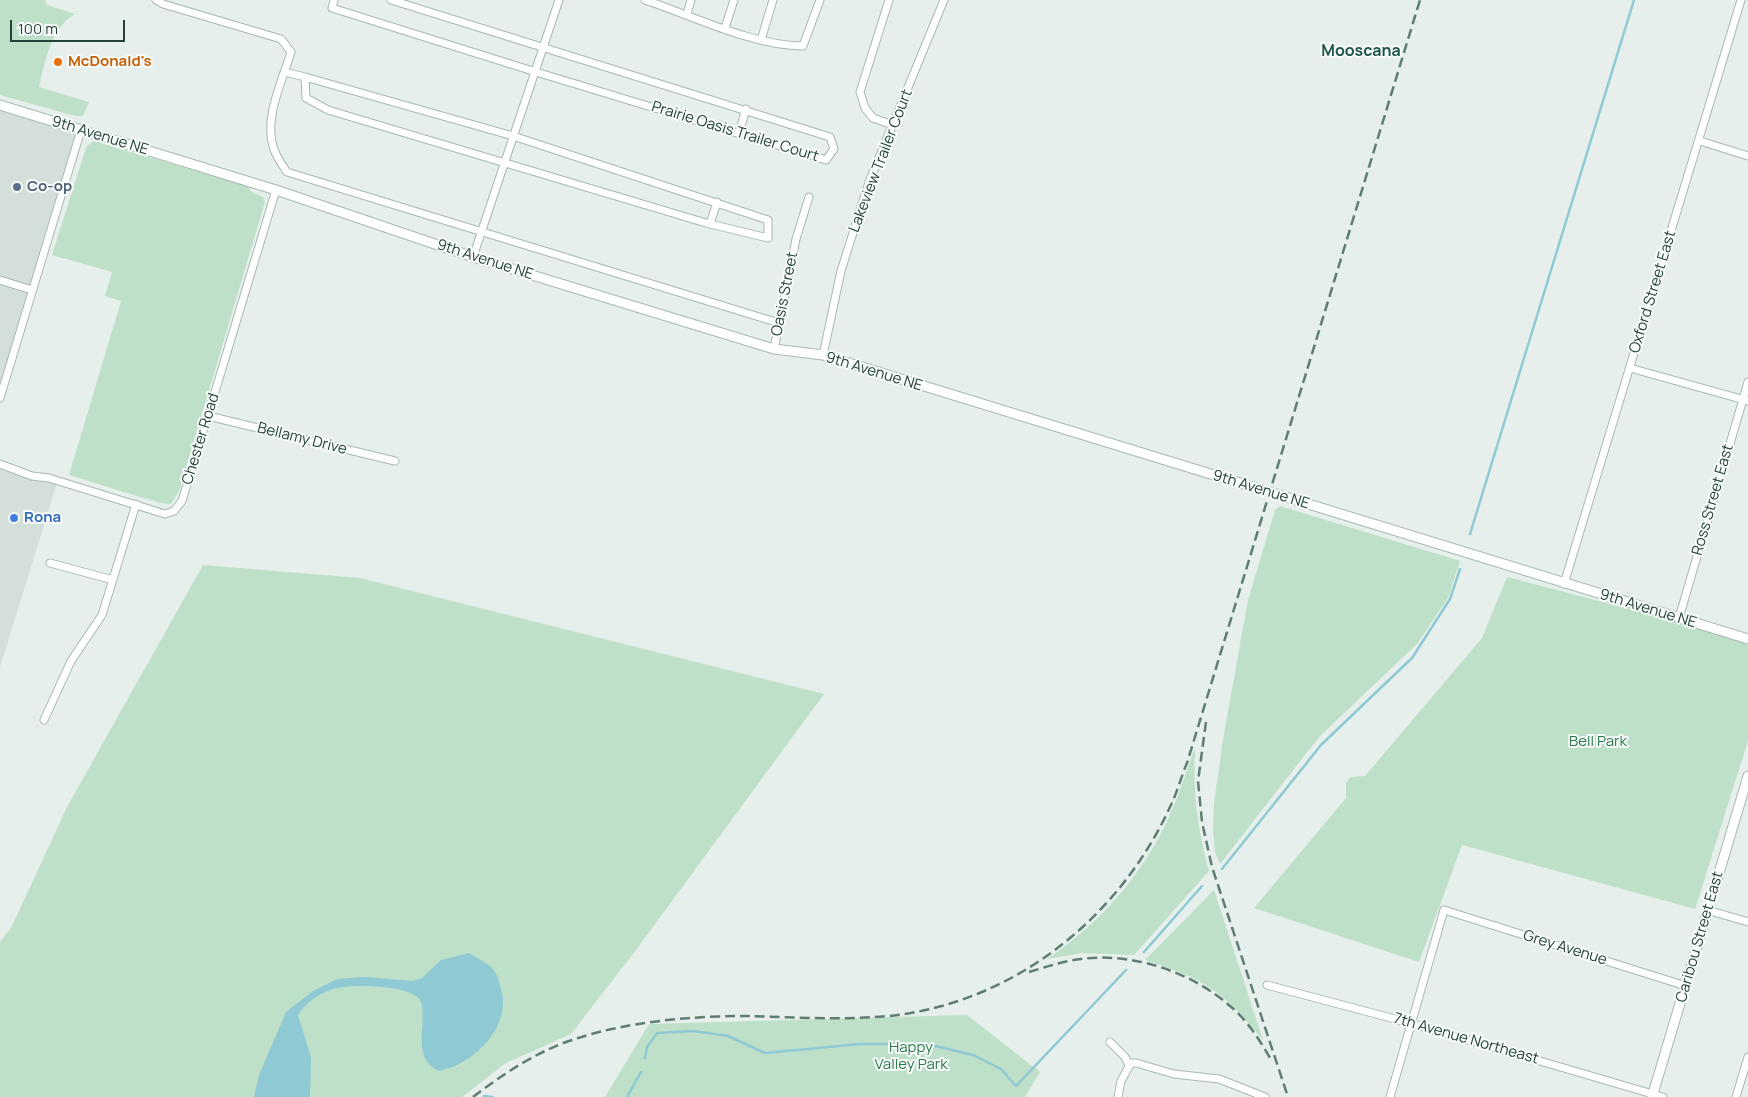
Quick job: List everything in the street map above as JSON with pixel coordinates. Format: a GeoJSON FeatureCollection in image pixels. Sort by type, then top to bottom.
{"type":"FeatureCollection","features":[{"type":"Feature","properties":{"kind":"street"},"geometry":{"type":"LineString","coordinates":[[156,0],[171,7],[281,39],[291,52],[272,117],[274,151],[287,172],[778,323]]}},
{"type":"Feature","properties":{"kind":"street","name":"Prairie Oasis Trailer Court"},"geometry":{"type":"LineString","coordinates":[[334,0],[332,8],[826,160],[834,149],[830,137],[746,109],[391,0]]}},
{"type":"Feature","properties":{"kind":"street"},"geometry":{"type":"LineString","coordinates":[[473,257],[503,162],[536,72],[559,0]]}},
{"type":"Feature","properties":{"kind":"street"},"geometry":{"type":"LineString","coordinates":[[687,14],[691,0]]}},
{"type":"Feature","properties":{"kind":"street"},"geometry":{"type":"LineString","coordinates":[[725,28],[734,0]]}},
{"type":"Feature","properties":{"kind":"street"},"geometry":{"type":"LineString","coordinates":[[760,40],[773,0]]}},
{"type":"Feature","properties":{"kind":"street"},"geometry":{"type":"LineString","coordinates":[[649,1],[760,40],[783,46],[803,46],[812,28],[820,0]]}},
{"type":"Feature","properties":{"kind":"street"},"geometry":{"type":"LineString","coordinates":[[889,0],[860,92],[865,108],[873,118],[893,125]]}},
{"type":"Feature","properties":{"kind":"street","name":"Lakeview Trailer Court"},"geometry":{"type":"LineString","coordinates":[[823,356],[841,271],[869,182],[944,0]]}},
{"type":"Feature","properties":{"kind":"street","name":"Oxford Street East"},"geometry":{"type":"LineString","coordinates":[[1564,584],[1742,0]]}},
{"type":"Feature","properties":{"kind":"street"},"geometry":{"type":"LineString","coordinates":[[285,72],[305,77],[513,136],[717,202],[768,220],[768,238],[710,224],[328,110],[306,98],[305,77]]}},
{"type":"Feature","properties":{"kind":"street","name":"9th Avenue NE"},"geometry":{"type":"LineString","coordinates":[[0,105],[276,190],[473,257],[774,349],[823,356],[1748,639]]}},
{"type":"Feature","properties":{"kind":"street"},"geometry":{"type":"LineString","coordinates":[[739,133],[746,109]]}},
{"type":"Feature","properties":{"kind":"street"},"geometry":{"type":"LineString","coordinates":[[0,398],[81,130]]}},
{"type":"Feature","properties":{"kind":"street"},"geometry":{"type":"LineString","coordinates":[[1700,141],[1748,156]]}},
{"type":"Feature","properties":{"kind":"street","name":"Chester Road"},"geometry":{"type":"LineString","coordinates":[[0,464],[32,476],[49,478],[165,514],[174,511],[182,501],[276,190]]}},
{"type":"Feature","properties":{"kind":"street","name":"Oasis Street"},"geometry":{"type":"LineString","coordinates":[[774,349],[796,239],[809,197]]}},
{"type":"Feature","properties":{"kind":"street"},"geometry":{"type":"LineString","coordinates":[[710,224],[717,202]]}},
{"type":"Feature","properties":{"kind":"street"},"geometry":{"type":"LineString","coordinates":[[0,280],[32,290]]}},
{"type":"Feature","properties":{"kind":"street"},"geometry":{"type":"LineString","coordinates":[[1630,368],[1745,400]]}},
{"type":"Feature","properties":{"kind":"street","name":"Ross Street East"},"geometry":{"type":"LineString","coordinates":[[1679,618],[1745,400],[1748,382]]}},
{"type":"Feature","properties":{"kind":"street","name":"Bellamy Drive"},"geometry":{"type":"LineString","coordinates":[[208,416],[395,461]]}},
{"type":"Feature","properties":{"kind":"street"},"geometry":{"type":"LineString","coordinates":[[44,720],[71,661],[98,623],[136,504]]}},
{"type":"Feature","properties":{"kind":"street"},"geometry":{"type":"LineString","coordinates":[[50,563],[113,580]]}},
{"type":"Feature","properties":{"kind":"street","name":"Caribou Street East"},"geometry":{"type":"LineString","coordinates":[[1652,1095],[1748,776]]}},
{"type":"Feature","properties":{"kind":"street","name":"Grey Avenue"},"geometry":{"type":"LineString","coordinates":[[1410,1023],[1444,910],[1686,986]]}},
{"type":"Feature","properties":{"kind":"street"},"geometry":{"type":"LineString","coordinates":[[1707,910],[1748,922]]}},
{"type":"Feature","properties":{"kind":"street","name":"7th Avenue Northeast"},"geometry":{"type":"LineString","coordinates":[[1268,985],[1410,1023],[1663,1097]]}},
{"type":"Feature","properties":{"kind":"street"},"geometry":{"type":"LineString","coordinates":[[1390,1097],[1410,1023]]}},
{"type":"Feature","properties":{"kind":"street"},"geometry":{"type":"LineString","coordinates":[[1110,1042],[1125,1057],[1129,1065]]}},
{"type":"Feature","properties":{"kind":"street"},"geometry":{"type":"LineString","coordinates":[[1736,1097],[1748,1057]]}},
{"type":"Feature","properties":{"kind":"street"},"geometry":{"type":"LineString","coordinates":[[1118,1097],[1121,1080],[1129,1065],[1136,1063],[1174,1074],[1219,1079],[1264,1097]]}},
{"type":"Feature","properties":{"kind":"shaded area"},"geometry":{"type":"Polygon","coordinates":[[[2,106],[81,130],[0,398],[0,111],[2,106]]]}},
{"type":"Feature","properties":{"kind":"shaded area"},"geometry":{"type":"Polygon","coordinates":[[[0,463],[58,480],[0,667],[0,463]]]}},
{"type":"Feature","properties":{"kind":"green space"},"geometry":{"type":"Polygon","coordinates":[[[0,0],[45,0],[47,5],[75,14],[67,20],[54,37],[39,87],[89,102],[83,116],[75,116],[0,95],[0,0]]]}},
{"type":"Feature","properties":{"kind":"green space"},"geometry":{"type":"Polygon","coordinates":[[[94,141],[247,186],[252,192],[263,197],[265,202],[179,491],[171,504],[160,503],[69,475],[121,301],[105,296],[112,272],[52,255],[84,154],[87,146],[94,141]]]}},
{"type":"Feature","properties":{"kind":"green space"},"geometry":{"type":"Polygon","coordinates":[[[1280,506],[1460,561],[1448,598],[1417,644],[1319,737],[1220,864],[1215,852],[1213,830],[1214,803],[1223,739],[1248,600],[1275,510],[1280,506]]]}},
{"type":"Feature","properties":{"kind":"green space"},"geometry":{"type":"Polygon","coordinates":[[[203,565],[360,578],[824,694],[636,950],[571,1034],[506,1063],[462,1097],[0,1097],[0,942],[12,926],[67,807],[203,565]]]}},
{"type":"Feature","properties":{"kind":"green space","name":"Bell Park"},"geometry":{"type":"Polygon","coordinates":[[[1507,577],[1748,640],[1748,741],[1695,909],[1462,845],[1419,962],[1254,908],[1346,798],[1346,783],[1351,777],[1365,776],[1482,638],[1507,577]]]}},
{"type":"Feature","properties":{"kind":"green space"},"geometry":{"type":"Polygon","coordinates":[[[1195,748],[1197,810],[1201,839],[1209,871],[1134,955],[1083,953],[1047,959],[1084,931],[1132,880],[1157,840],[1172,810],[1195,748]]]}},
{"type":"Feature","properties":{"kind":"green space"},"geometry":{"type":"Polygon","coordinates":[[[1214,890],[1263,1040],[1224,998],[1212,989],[1183,974],[1145,960],[1214,890]]]}},
{"type":"Feature","properties":{"kind":"green space","name":"Happy Valley Park"},"geometry":{"type":"Polygon","coordinates":[[[967,1015],[1040,1072],[1025,1097],[605,1097],[649,1024],[967,1015]]]}},
{"type":"Feature","properties":{"kind":"water"},"geometry":{"type":"Polygon","coordinates":[[[469,953],[494,970],[501,989],[503,1003],[501,1017],[495,1030],[487,1042],[465,1061],[439,1071],[430,1065],[422,1049],[423,1010],[421,1002],[416,996],[408,992],[383,987],[357,986],[338,988],[315,997],[298,1015],[311,1057],[310,1097],[254,1097],[259,1075],[286,1012],[313,991],[337,979],[365,977],[413,981],[422,978],[441,960],[469,953]]]}},
{"type":"Feature","properties":{"kind":"waterway"},"geometry":{"type":"LineString","coordinates":[[1470,534],[1634,0]]}},
{"type":"Feature","properties":{"kind":"waterway"},"geometry":{"type":"LineString","coordinates":[[1222,869],[1321,745],[1412,658],[1450,599],[1460,569]]}},
{"type":"Feature","properties":{"kind":"waterway"},"geometry":{"type":"LineString","coordinates":[[1144,952],[1202,886]]}},
{"type":"Feature","properties":{"kind":"waterway"},"geometry":{"type":"LineString","coordinates":[[645,1058],[647,1047],[657,1033],[693,1031],[728,1036],[765,1053],[860,1044],[927,1044],[973,1055],[1001,1069],[1016,1086],[1126,970]]}},
{"type":"Feature","properties":{"kind":"waterway"},"geometry":{"type":"LineString","coordinates":[[627,1097],[641,1072]]}},
{"type":"Feature","properties":{"kind":"waterway"},"geometry":{"type":"LineString","coordinates":[[484,1096],[493,1097]]}},
{"type":"Feature","properties":{"kind":"railway"},"geometry":{"type":"LineString","coordinates":[[473,1097],[508,1072],[533,1057],[559,1045],[592,1034],[635,1024],[702,1017],[879,1017],[942,1006],[984,991],[1024,971],[1060,946],[1094,916],[1123,883],[1149,847],[1175,796],[1187,763],[1420,0]]}},
{"type":"Feature","properties":{"kind":"railway"},"geometry":{"type":"LineString","coordinates":[[1206,722],[1198,781],[1202,822],[1212,867],[1288,1097]]}},
{"type":"Feature","properties":{"kind":"railway"},"geometry":{"type":"LineString","coordinates":[[1029,972],[1068,961],[1100,958],[1141,962],[1180,974],[1215,994],[1242,1017],[1270,1058]]}},
{"type":"Feature","properties":{"kind":"place","name":"McDonald's"},"geometry":{"type":"Point","coordinates":[58,62]}},
{"type":"Feature","properties":{"kind":"place","name":"Co-op"},"geometry":{"type":"Point","coordinates":[17,187]}},
{"type":"Feature","properties":{"kind":"place","name":"Rona"},"geometry":{"type":"Point","coordinates":[14,518]}},
{"type":"Feature","properties":{"kind":"district","name":"Mooscana"},"geometry":{"type":"Point","coordinates":[1361,52]}}]}
